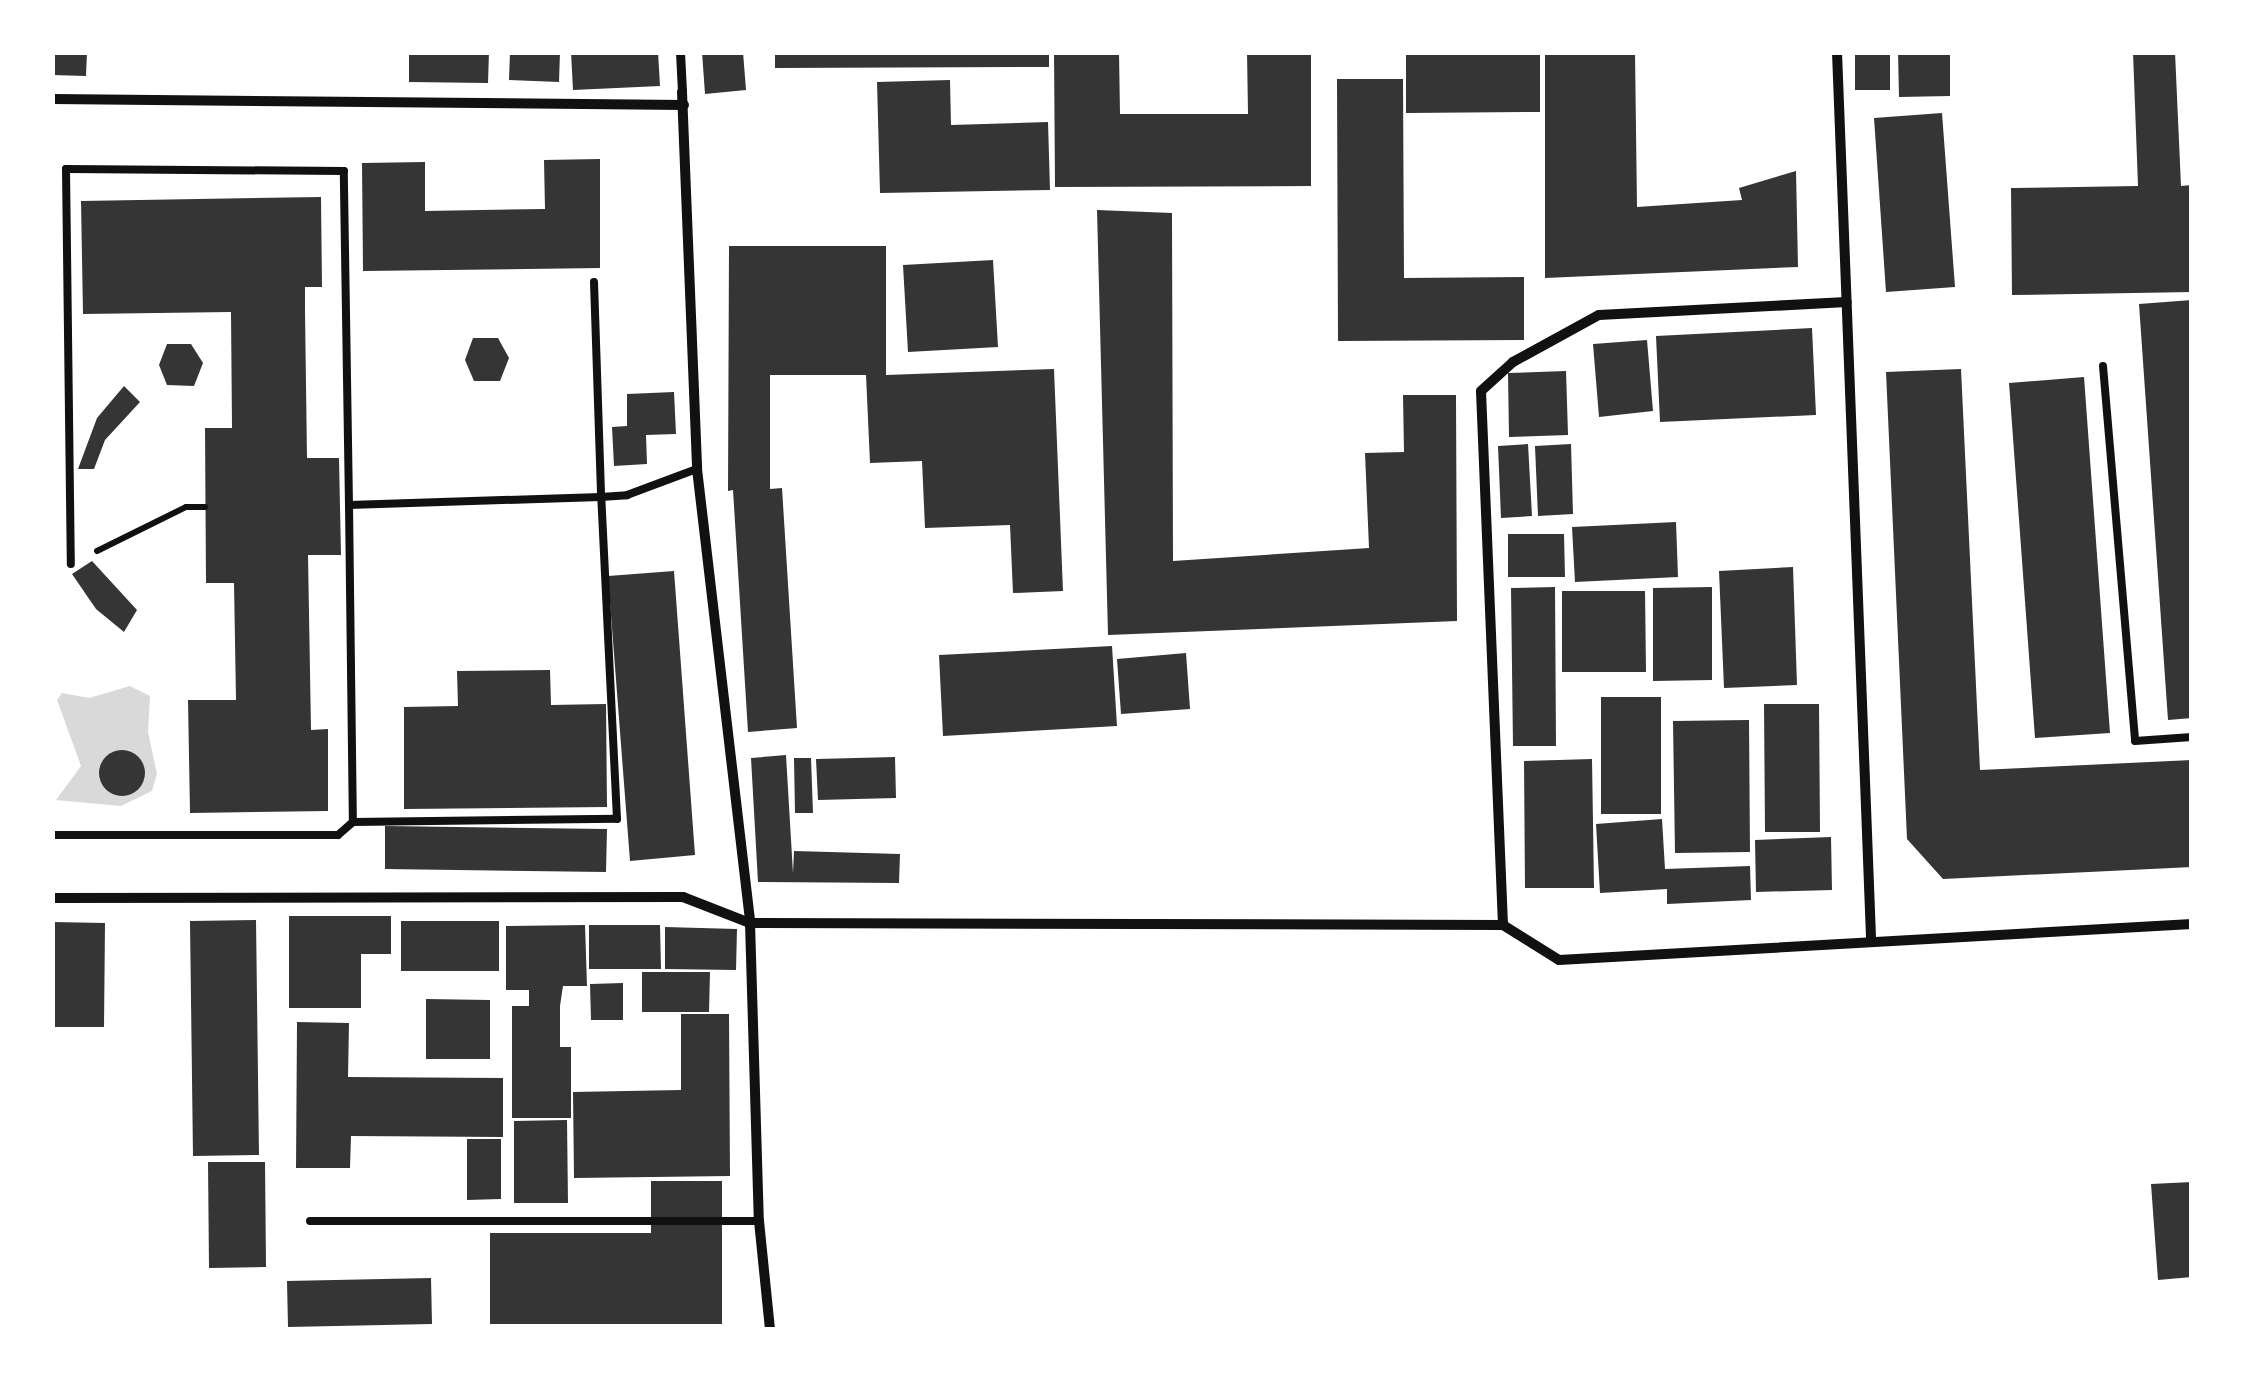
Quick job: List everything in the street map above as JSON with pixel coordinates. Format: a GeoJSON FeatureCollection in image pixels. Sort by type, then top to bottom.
{"type":"FeatureCollection","features":[{"type":"Feature","properties":{"kind":"street"},"geometry":{"type":"LineString","coordinates":[[680,52],[697,469],[750,923],[760,1221],[770,1330]]}},
{"type":"Feature","properties":{"kind":"street"},"geometry":{"type":"LineString","coordinates":[[1837,52],[1872,940]]}},
{"type":"Feature","properties":{"kind":"street"},"geometry":{"type":"LineString","coordinates":[[52,99],[684,106]]}},
{"type":"Feature","properties":{"kind":"street"},"geometry":{"type":"LineString","coordinates":[[1503,925],[1480,391],[1513,362],[1600,315],[1846,302]]}},
{"type":"Feature","properties":{"kind":"street"},"geometry":{"type":"LineString","coordinates":[[52,898],[683,897],[750,923],[1503,925],[1559,960],[2192,924]]}},
{"type":"Feature","properties":{"kind":"lane"},"geometry":{"type":"LineString","coordinates":[[71,564],[66,169],[344,171],[353,822]]}},
{"type":"Feature","properties":{"kind":"lane"},"geometry":{"type":"LineString","coordinates":[[52,835],[338,836],[353,822],[616,819],[594,282]]}},
{"type":"Feature","properties":{"kind":"lane"},"geometry":{"type":"LineString","coordinates":[[2102,366],[2135,741],[2192,738]]}},
{"type":"Feature","properties":{"kind":"lane"},"geometry":{"type":"LineString","coordinates":[[349,505],[627,495],[697,469]]}},
{"type":"Feature","properties":{"kind":"lane"},"geometry":{"type":"LineString","coordinates":[[310,1221],[760,1221]]}},
{"type":"Feature","properties":{"kind":"path"},"geometry":{"type":"LineString","coordinates":[[71,564],[186,506],[205,506]]}},
{"type":"Feature","properties":{"kind":"shaded area"},"geometry":{"type":"Polygon","coordinates":[[[130,686],[150,696],[148,732],[157,774],[152,791],[121,806],[56,800],[81,766],[57,700],[62,693],[89,698],[130,686]]]}},
{"type":"Feature","properties":{"kind":"building"},"geometry":{"type":"Polygon","coordinates":[[[52,52],[87,52],[86,76],[52,75],[52,52]]]}},
{"type":"Feature","properties":{"kind":"building"},"geometry":{"type":"Polygon","coordinates":[[[409,52],[489,52],[488,83],[409,82],[409,52]]]}},
{"type":"Feature","properties":{"kind":"building"},"geometry":{"type":"Polygon","coordinates":[[[510,52],[560,52],[559,82],[509,80],[510,52]]]}},
{"type":"Feature","properties":{"kind":"building"},"geometry":{"type":"Polygon","coordinates":[[[571,52],[658,52],[660,86],[573,90],[571,52]]]}},
{"type":"Feature","properties":{"kind":"building"},"geometry":{"type":"Polygon","coordinates":[[[702,52],[743,52],[746,90],[705,94],[702,52]]]}},
{"type":"Feature","properties":{"kind":"building"},"geometry":{"type":"Polygon","coordinates":[[[775,52],[1049,52],[1049,67],[775,68],[775,52]]]}},
{"type":"Feature","properties":{"kind":"building"},"geometry":{"type":"Polygon","coordinates":[[[1054,52],[1119,52],[1120,114],[1248,114],[1247,52],[1311,52],[1311,186],[1055,187],[1054,52]]]}},
{"type":"Feature","properties":{"kind":"building"},"geometry":{"type":"Polygon","coordinates":[[[1540,52],[1540,112],[1406,113],[1406,54],[1540,52]]]}},
{"type":"Feature","properties":{"kind":"building"},"geometry":{"type":"Polygon","coordinates":[[[1545,52],[1635,52],[1637,207],[1742,200],[1739,188],[1796,171],[1798,267],[1545,278],[1545,52]]]}},
{"type":"Feature","properties":{"kind":"building"},"geometry":{"type":"Polygon","coordinates":[[[1855,52],[1890,52],[1890,90],[1855,90],[1855,52]]]}},
{"type":"Feature","properties":{"kind":"building"},"geometry":{"type":"Polygon","coordinates":[[[1898,52],[1950,52],[1950,96],[1899,97],[1898,52]]]}},
{"type":"Feature","properties":{"kind":"building"},"geometry":{"type":"Polygon","coordinates":[[[2133,52],[2175,52],[2181,186],[2192,185],[2192,292],[2012,295],[2011,188],[2138,186],[2133,52]]]}},
{"type":"Feature","properties":{"kind":"building"},"geometry":{"type":"Polygon","coordinates":[[[1337,79],[1403,79],[1404,278],[1524,277],[1524,340],[1338,341],[1337,79]]]}},
{"type":"Feature","properties":{"kind":"building"},"geometry":{"type":"Polygon","coordinates":[[[950,80],[951,125],[1048,122],[1050,190],[880,193],[877,82],[950,80]]]}},
{"type":"Feature","properties":{"kind":"building"},"geometry":{"type":"Polygon","coordinates":[[[1942,113],[1955,287],[1886,292],[1874,118],[1942,113]]]}},
{"type":"Feature","properties":{"kind":"building"},"geometry":{"type":"Polygon","coordinates":[[[600,159],[600,268],[363,271],[362,163],[425,162],[425,211],[545,209],[544,160],[600,159]]]}},
{"type":"Feature","properties":{"kind":"building"},"geometry":{"type":"Polygon","coordinates":[[[321,197],[322,287],[305,287],[305,311],[307,458],[339,458],[341,555],[308,555],[311,730],[328,729],[328,811],[190,813],[188,700],[236,700],[234,583],[206,583],[205,428],[232,428],[231,312],[83,314],[81,201],[321,197]]]}},
{"type":"Feature","properties":{"kind":"building"},"geometry":{"type":"Polygon","coordinates":[[[1097,210],[1172,213],[1173,561],[1369,548],[1365,453],[1404,452],[1403,395],[1456,395],[1457,621],[1108,635],[1097,210]]]}},
{"type":"Feature","properties":{"kind":"building"},"geometry":{"type":"Polygon","coordinates":[[[729,246],[886,246],[886,375],[1054,369],[1063,591],[1013,593],[1010,525],[925,528],[922,461],[870,463],[866,375],[770,375],[770,489],[782,488],[797,728],[748,732],[733,490],[728,491],[729,246]]]}},
{"type":"Feature","properties":{"kind":"building"},"geometry":{"type":"Polygon","coordinates":[[[993,260],[998,347],[908,352],[903,265],[993,260]]]}},
{"type":"Feature","properties":{"kind":"building"},"geometry":{"type":"Polygon","coordinates":[[[2192,300],[2192,718],[2168,720],[2139,304],[2192,300]]]}},
{"type":"Feature","properties":{"kind":"building"},"geometry":{"type":"Polygon","coordinates":[[[1812,328],[1816,415],[1660,422],[1656,336],[1812,328]]]}},
{"type":"Feature","properties":{"kind":"building"},"geometry":{"type":"Polygon","coordinates":[[[473,338],[498,338],[509,358],[500,381],[474,381],[465,360],[473,338]]]}},
{"type":"Feature","properties":{"kind":"building"},"geometry":{"type":"Polygon","coordinates":[[[1647,340],[1653,411],[1599,417],[1593,344],[1647,340]]]}},
{"type":"Feature","properties":{"kind":"building"},"geometry":{"type":"Polygon","coordinates":[[[167,344],[191,344],[203,363],[194,386],[167,385],[159,365],[167,344]]]}},
{"type":"Feature","properties":{"kind":"building"},"geometry":{"type":"Polygon","coordinates":[[[1961,369],[1980,770],[2192,760],[2192,867],[1943,879],[1907,839],[1886,372],[1961,369]]]}},
{"type":"Feature","properties":{"kind":"building"},"geometry":{"type":"Polygon","coordinates":[[[1566,371],[1568,435],[1509,437],[1508,373],[1566,371]]]}},
{"type":"Feature","properties":{"kind":"building"},"geometry":{"type":"Polygon","coordinates":[[[2084,377],[2110,733],[2035,738],[2009,383],[2084,377]]]}},
{"type":"Feature","properties":{"kind":"building"},"geometry":{"type":"Polygon","coordinates":[[[124,386],[140,402],[105,440],[94,469],[78,469],[97,418],[124,386]]]}},
{"type":"Feature","properties":{"kind":"building"},"geometry":{"type":"Polygon","coordinates":[[[674,392],[676,434],[646,435],[647,464],[614,466],[612,427],[627,426],[627,394],[674,392]]]}},
{"type":"Feature","properties":{"kind":"building"},"geometry":{"type":"Polygon","coordinates":[[[1528,444],[1532,516],[1501,518],[1498,446],[1528,444]]]}},
{"type":"Feature","properties":{"kind":"building"},"geometry":{"type":"Polygon","coordinates":[[[1571,444],[1573,514],[1538,516],[1535,446],[1571,444]]]}},
{"type":"Feature","properties":{"kind":"building"},"geometry":{"type":"Polygon","coordinates":[[[1676,522],[1678,577],[1575,582],[1572,527],[1676,522]]]}},
{"type":"Feature","properties":{"kind":"building"},"geometry":{"type":"Polygon","coordinates":[[[1508,534],[1564,534],[1565,577],[1508,577],[1508,534]]]}},
{"type":"Feature","properties":{"kind":"building"},"geometry":{"type":"Polygon","coordinates":[[[92,561],[137,610],[124,632],[96,609],[72,574],[92,561]]]}},
{"type":"Feature","properties":{"kind":"building"},"geometry":{"type":"Polygon","coordinates":[[[1793,567],[1797,685],[1724,688],[1719,571],[1793,567]]]}},
{"type":"Feature","properties":{"kind":"building"},"geometry":{"type":"Polygon","coordinates":[[[674,571],[695,855],[630,861],[608,576],[674,571]]]}},
{"type":"Feature","properties":{"kind":"building"},"geometry":{"type":"Polygon","coordinates":[[[1555,587],[1556,746],[1513,746],[1511,588],[1555,587]]]}},
{"type":"Feature","properties":{"kind":"building"},"geometry":{"type":"Polygon","coordinates":[[[1712,587],[1712,680],[1653,681],[1653,588],[1712,587]]]}},
{"type":"Feature","properties":{"kind":"building"},"geometry":{"type":"Polygon","coordinates":[[[1562,591],[1645,591],[1646,672],[1562,672],[1562,591]]]}},
{"type":"Feature","properties":{"kind":"building"},"geometry":{"type":"Polygon","coordinates":[[[1112,646],[1117,726],[943,736],[939,655],[1112,646]]]}},
{"type":"Feature","properties":{"kind":"building"},"geometry":{"type":"Polygon","coordinates":[[[1186,653],[1190,709],[1121,714],[1117,659],[1186,653]]]}},
{"type":"Feature","properties":{"kind":"building"},"geometry":{"type":"Polygon","coordinates":[[[550,670],[551,705],[606,704],[607,807],[404,809],[404,707],[458,706],[457,671],[550,670]]]}},
{"type":"Feature","properties":{"kind":"building"},"geometry":{"type":"Polygon","coordinates":[[[1601,697],[1661,697],[1661,814],[1601,814],[1601,697]]]}},
{"type":"Feature","properties":{"kind":"building"},"geometry":{"type":"Polygon","coordinates":[[[1764,704],[1819,704],[1820,832],[1765,832],[1764,704]]]}},
{"type":"Feature","properties":{"kind":"building"},"geometry":{"type":"Polygon","coordinates":[[[1749,720],[1750,852],[1675,853],[1673,721],[1749,720]]]}},
{"type":"Feature","properties":{"kind":"building"},"geometry":{"type":"Polygon","coordinates":[[[122,750],[138,757],[145,773],[138,789],[122,796],[106,789],[99,773],[106,757],[122,750]]]}},
{"type":"Feature","properties":{"kind":"building"},"geometry":{"type":"Polygon","coordinates":[[[786,755],[793,873],[794,851],[900,854],[899,883],[758,882],[751,758],[786,755]]]}},
{"type":"Feature","properties":{"kind":"building"},"geometry":{"type":"Polygon","coordinates":[[[895,757],[896,798],[818,800],[816,759],[895,757]]]}},
{"type":"Feature","properties":{"kind":"building"},"geometry":{"type":"Polygon","coordinates":[[[794,758],[811,758],[813,813],[795,813],[794,758]]]}},
{"type":"Feature","properties":{"kind":"building"},"geometry":{"type":"Polygon","coordinates":[[[1592,759],[1594,888],[1525,888],[1524,761],[1592,759]]]}},
{"type":"Feature","properties":{"kind":"building"},"geometry":{"type":"Polygon","coordinates":[[[1662,819],[1665,869],[1750,866],[1751,900],[1667,904],[1667,889],[1600,893],[1596,824],[1662,819]]]}},
{"type":"Feature","properties":{"kind":"building"},"geometry":{"type":"Polygon","coordinates":[[[385,826],[607,829],[606,872],[385,869],[385,826]]]}},
{"type":"Feature","properties":{"kind":"building"},"geometry":{"type":"Polygon","coordinates":[[[1831,837],[1832,890],[1756,892],[1755,840],[1831,837]]]}},
{"type":"Feature","properties":{"kind":"building"},"geometry":{"type":"Polygon","coordinates":[[[289,916],[391,916],[391,954],[361,954],[361,1008],[289,1008],[289,916]]]}},
{"type":"Feature","properties":{"kind":"building"},"geometry":{"type":"Polygon","coordinates":[[[256,920],[259,1155],[193,1156],[190,921],[256,920]]]}},
{"type":"Feature","properties":{"kind":"building"},"geometry":{"type":"Polygon","coordinates":[[[401,921],[499,921],[499,971],[401,971],[401,921]]]}},
{"type":"Feature","properties":{"kind":"building"},"geometry":{"type":"Polygon","coordinates":[[[52,922],[105,923],[104,1027],[52,1027],[52,922]]]}},
{"type":"Feature","properties":{"kind":"building"},"geometry":{"type":"Polygon","coordinates":[[[585,925],[587,986],[563,986],[560,1006],[560,1047],[571,1047],[571,1118],[512,1118],[512,1006],[529,1006],[529,990],[506,990],[506,926],[585,925]]]}},
{"type":"Feature","properties":{"kind":"building"},"geometry":{"type":"Polygon","coordinates":[[[589,925],[660,925],[661,969],[589,969],[589,925]]]}},
{"type":"Feature","properties":{"kind":"building"},"geometry":{"type":"Polygon","coordinates":[[[665,927],[737,929],[736,970],[665,969],[665,927]]]}},
{"type":"Feature","properties":{"kind":"building"},"geometry":{"type":"Polygon","coordinates":[[[642,972],[710,972],[709,1012],[642,1012],[642,972]]]}},
{"type":"Feature","properties":{"kind":"building"},"geometry":{"type":"Polygon","coordinates":[[[623,983],[623,1020],[591,1020],[590,984],[623,983]]]}},
{"type":"Feature","properties":{"kind":"building"},"geometry":{"type":"Polygon","coordinates":[[[426,999],[490,1000],[490,1059],[426,1059],[426,999]]]}},
{"type":"Feature","properties":{"kind":"building"},"geometry":{"type":"Polygon","coordinates":[[[681,1014],[729,1014],[730,1176],[574,1178],[573,1092],[681,1090],[681,1014]]]}},
{"type":"Feature","properties":{"kind":"building"},"geometry":{"type":"Polygon","coordinates":[[[297,1022],[349,1023],[348,1077],[503,1078],[503,1137],[351,1136],[350,1168],[296,1168],[297,1022]]]}},
{"type":"Feature","properties":{"kind":"building"},"geometry":{"type":"Polygon","coordinates":[[[567,1120],[568,1203],[514,1203],[514,1121],[567,1120]]]}},
{"type":"Feature","properties":{"kind":"building"},"geometry":{"type":"Polygon","coordinates":[[[467,1139],[501,1139],[501,1199],[467,1200],[467,1139]]]}},
{"type":"Feature","properties":{"kind":"building"},"geometry":{"type":"Polygon","coordinates":[[[208,1162],[265,1162],[266,1267],[209,1268],[208,1162]]]}},
{"type":"Feature","properties":{"kind":"building"},"geometry":{"type":"Polygon","coordinates":[[[651,1181],[722,1181],[722,1324],[490,1324],[490,1233],[651,1233],[651,1181]]]}},
{"type":"Feature","properties":{"kind":"building"},"geometry":{"type":"Polygon","coordinates":[[[2192,1182],[2192,1277],[2158,1280],[2151,1184],[2192,1182]]]}},
{"type":"Feature","properties":{"kind":"building"},"geometry":{"type":"Polygon","coordinates":[[[431,1278],[432,1324],[288,1327],[287,1281],[431,1278]]]}}]}
